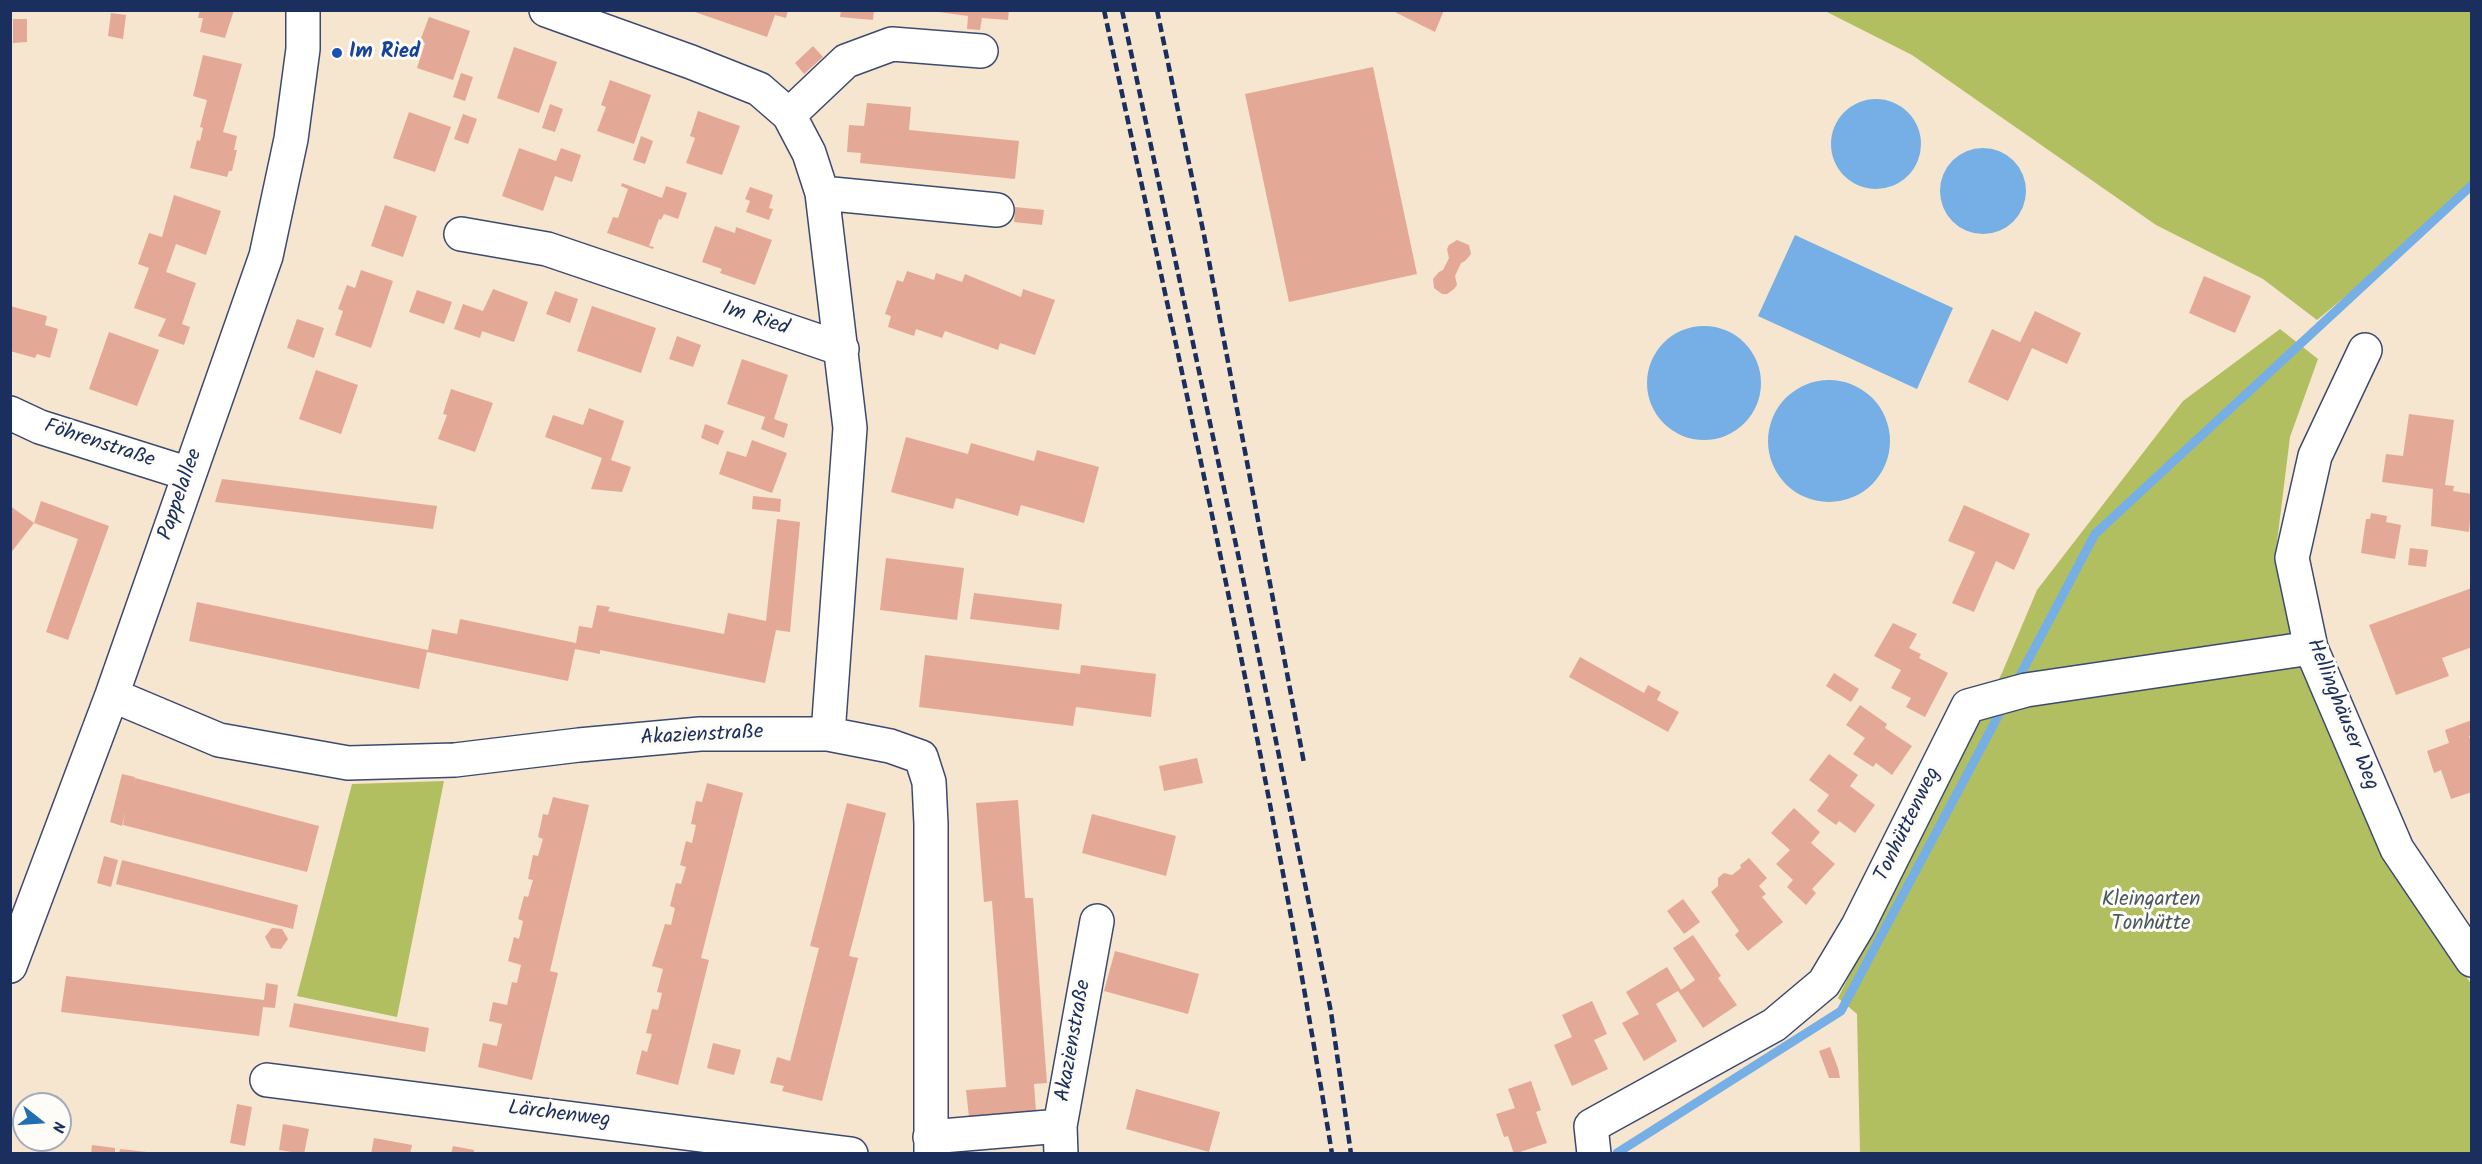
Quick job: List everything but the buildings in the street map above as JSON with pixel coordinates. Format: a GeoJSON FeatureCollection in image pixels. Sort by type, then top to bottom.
{"type":"FeatureCollection","features":[{"type":"Feature","properties":{"kind":"street","name":"Pappelallee"},"geometry":{"type":"LineString","coordinates":[[10,966],[112,694],[266,256],[291,139],[303,49],[303,10]]}},
{"type":"Feature","properties":{"kind":"street"},"geometry":{"type":"LineString","coordinates":[[546,10],[759,89],[789,115],[809,153],[822,193],[850,428],[828,734]]}},
{"type":"Feature","properties":{"kind":"street"},"geometry":{"type":"LineString","coordinates":[[789,115],[846,61],[892,44],[981,51]]}},
{"type":"Feature","properties":{"kind":"street"},"geometry":{"type":"LineString","coordinates":[[822,193],[996,210]]}},
{"type":"Feature","properties":{"kind":"street","name":"Im Ried"},"geometry":{"type":"LineString","coordinates":[[461,234],[547,249],[842,349]]}},
{"type":"Feature","properties":{"kind":"street","name":"Hellinghäuser Weg"},"geometry":{"type":"LineString","coordinates":[[2365,350],[2314,456],[2292,558],[2311,648],[2397,849],[2472,960]]}},
{"type":"Feature","properties":{"kind":"street","name":"Föhrenstraße"},"geometry":{"type":"LineString","coordinates":[[10,413],[40,427],[189,474]]}},
{"type":"Feature","properties":{"kind":"street","name":"Tonhüttenweg"},"geometry":{"type":"LineString","coordinates":[[1594,1154],[1591,1126],[1774,1025],[1824,983],[1858,926],[1968,706],[2017,692],[2311,648]]}},
{"type":"Feature","properties":{"kind":"street","name":"Akazienstraße"},"geometry":{"type":"LineString","coordinates":[[112,694],[219,740],[348,763],[455,760],[579,745],[700,734],[828,734],[890,746],[921,757],[929,782],[930,1145],[1061,1140],[1097,921]]}},
{"type":"Feature","properties":{"kind":"street","name":"Lärchenweg"},"geometry":{"type":"LineString","coordinates":[[267,1080],[851,1154]]}},
{"type":"Feature","properties":{"kind":"green space"},"geometry":{"type":"Polygon","coordinates":[[[1825,11],[2471,11],[2471,192],[2317,320],[2263,279],[2156,225],[1912,55],[1825,11]]]}},
{"type":"Feature","properties":{"kind":"green space","name":"Kleingarten Tonhütte"},"geometry":{"type":"Polygon","coordinates":[[[2280,329],[2318,359],[2290,437],[2275,558],[2304,670],[2387,853],[2471,984],[2471,1153],[1860,1153],[1857,1014],[1838,998],[2002,673],[2037,590],[2183,401],[2280,329]]]}},
{"type":"Feature","properties":{"kind":"green space"},"geometry":{"type":"Polygon","coordinates":[[[444,781],[397,1017],[297,996],[352,784],[444,781]]]}},
{"type":"Feature","properties":{"kind":"water"},"geometry":{"type":"Polygon","coordinates":[[[1876,99],[1893,103],[1908,112],[1917,127],[1921,144],[1917,161],[1908,176],[1893,185],[1876,189],[1859,185],[1844,176],[1835,161],[1831,144],[1835,127],[1844,112],[1859,103],[1876,99]]]}},
{"type":"Feature","properties":{"kind":"water"},"geometry":{"type":"Polygon","coordinates":[[[1983,148],[2000,151],[2014,160],[2023,174],[2026,191],[2023,208],[2014,222],[2000,231],[1983,234],[1966,231],[1952,222],[1943,208],[1940,191],[1943,174],[1952,160],[1966,151],[1983,148]]]}},
{"type":"Feature","properties":{"kind":"water"},"geometry":{"type":"Polygon","coordinates":[[[1795,235],[1953,308],[1917,389],[1758,316],[1795,235]]]}},
{"type":"Feature","properties":{"kind":"water"},"geometry":{"type":"Polygon","coordinates":[[[1704,326],[1726,330],[1744,343],[1757,361],[1761,383],[1757,405],[1744,423],[1726,436],[1704,440],[1682,436],[1664,423],[1651,405],[1647,383],[1651,361],[1664,343],[1682,330],[1704,326]]]}},
{"type":"Feature","properties":{"kind":"water"},"geometry":{"type":"Polygon","coordinates":[[[1829,380],[1852,384],[1872,398],[1886,418],[1890,441],[1886,464],[1872,484],[1852,498],[1829,502],[1806,498],[1786,484],[1772,464],[1768,441],[1772,418],[1786,398],[1806,384],[1829,380]]]}},
{"type":"Feature","properties":{"kind":"waterway"},"geometry":{"type":"LineString","coordinates":[[2015,685],[2095,534],[2472,185]]}},
{"type":"Feature","properties":{"kind":"waterway"},"geometry":{"type":"LineString","coordinates":[[1617,1153],[1841,1011],[2004,705]]}},
{"type":"Feature","properties":{"kind":"railway"},"geometry":{"type":"LineString","coordinates":[[1104,10],[1226,580],[1282,867],[1332,1154]]}},
{"type":"Feature","properties":{"kind":"railway"},"geometry":{"type":"LineString","coordinates":[[1122,10],[1239,559],[1331,1012],[1351,1154]]}},
{"type":"Feature","properties":{"kind":"railway"},"geometry":{"type":"LineString","coordinates":[[1157,10],[1204,235],[1304,763]]}},
{"type":"Feature","properties":{"kind":"place","name":"Im Ried"},"geometry":{"type":"Point","coordinates":[337,53]}}]}
